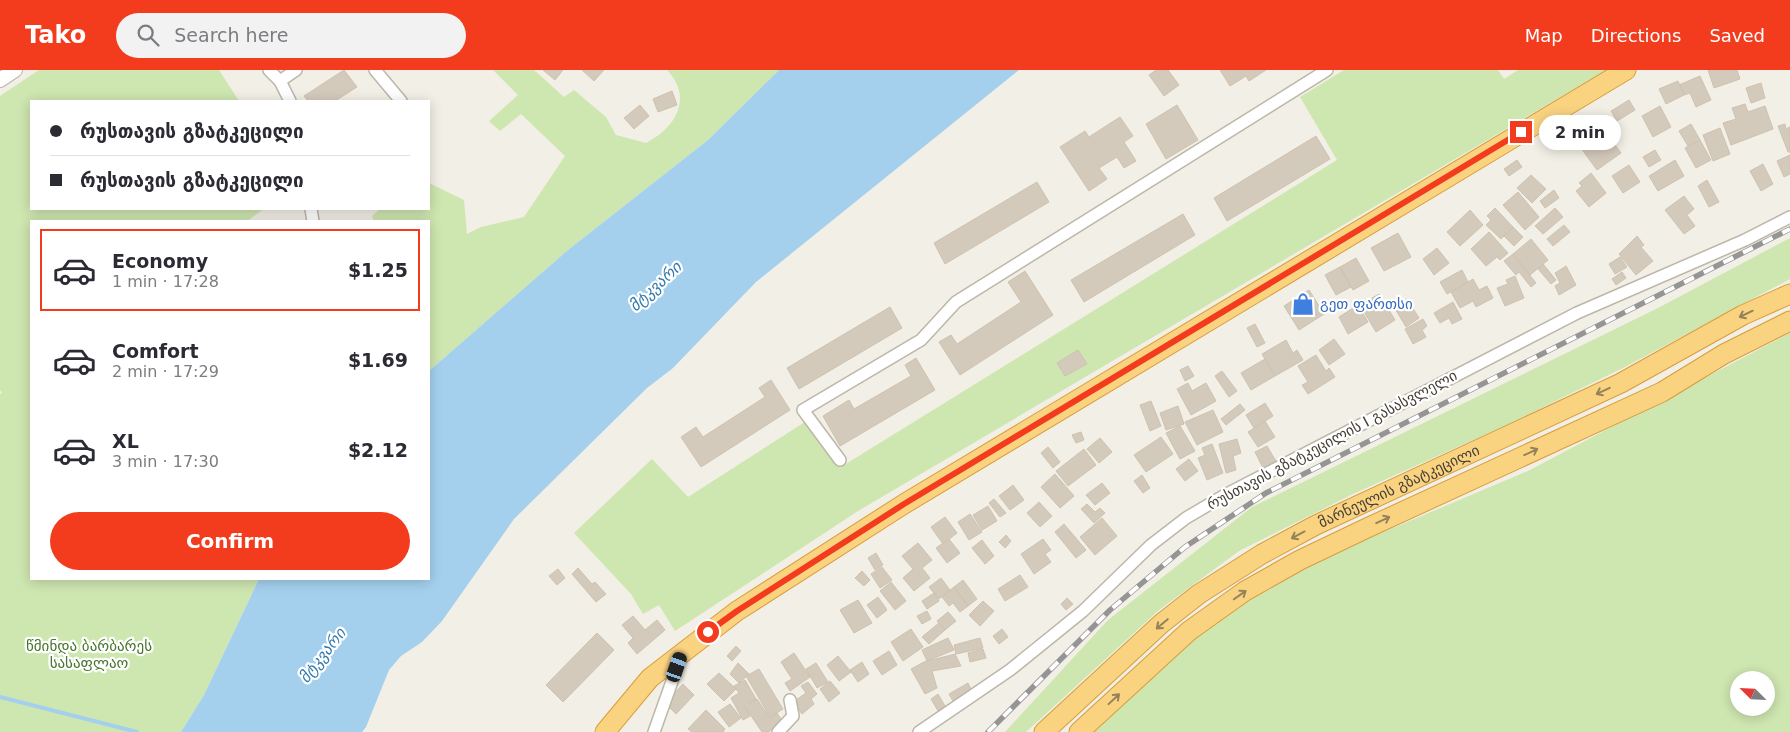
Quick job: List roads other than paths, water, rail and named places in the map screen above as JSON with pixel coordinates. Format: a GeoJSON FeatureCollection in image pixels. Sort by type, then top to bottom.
{"type":"FeatureCollection","features":[{"type":"Feature","properties":{"kind":"highway"},"geometry":{"type":"LineString","coordinates":[[605,732],[650,678],[737,611],[904,504],[1626,70]]}},
{"type":"Feature","properties":{"kind":"highway","name":"მარნეულის გზატკეცილი"},"geometry":{"type":"LineString","coordinates":[[1044,732],[1162,623],[1199,594],[1262,554],[1325,521],[1621,383],[1743,316],[1790,294]]}},
{"type":"Feature","properties":{"kind":"highway","name":"მარნეულის გზატკეცილი"},"geometry":{"type":"LineString","coordinates":[[1079,732],[1189,631],[1261,582],[1300,560],[1367,528],[1662,392],[1724,354],[1790,320]]}},
{"type":"Feature","properties":{"kind":"street"},"geometry":{"type":"LineString","coordinates":[[0,80],[14,70]]}},
{"type":"Feature","properties":{"kind":"street"},"geometry":{"type":"LineString","coordinates":[[269,70],[280,81],[290,100]]}},
{"type":"Feature","properties":{"kind":"street"},"geometry":{"type":"LineString","coordinates":[[280,81],[296,70]]}},
{"type":"Feature","properties":{"kind":"street"},"geometry":{"type":"LineString","coordinates":[[375,70],[400,100]]}},
{"type":"Feature","properties":{"kind":"street"},"geometry":{"type":"LineString","coordinates":[[840,460],[803,410],[920,340],[956,302],[1327,70]]}},
{"type":"Feature","properties":{"kind":"street","name":"რუსთავის გზატკეცილის I გასასვლელი"},"geometry":{"type":"LineString","coordinates":[[918,732],[1010,670],[1083,611],[1151,545],[1194,513],[1251,481],[1569,318],[1745,240],[1790,217]]}},
{"type":"Feature","properties":{"kind":"street"},"geometry":{"type":"LineString","coordinates":[[654,732],[654,727],[682,652]]}},
{"type":"Feature","properties":{"kind":"street"},"geometry":{"type":"LineString","coordinates":[[778,732],[793,716],[790,700]]}},
{"type":"Feature","properties":{"kind":"water","name":"მტკვარი"},"geometry":{"type":"Polygon","coordinates":[[[779,70],[1019,70],[756,282],[673,368],[647,388],[514,519],[442,621],[422,642],[401,656],[389,670],[366,727],[362,732],[181,732],[204,695],[259,580],[430,580],[430,370],[568,250],[708,140],[779,70]]]}},
{"type":"Feature","properties":{"kind":"waterway"},"geometry":{"type":"LineString","coordinates":[[0,697],[137,732]]}},
{"type":"Feature","properties":{"kind":"railway"},"geometry":{"type":"LineString","coordinates":[[988,732],[1110,610],[1185,547],[1266,493],[1790,229]]}},
{"type":"Feature","properties":{"kind":"place","name":"გეთ ფართსი"},"geometry":{"type":"Point","coordinates":[1303,304]}},
{"type":"Feature","properties":{"kind":"park label","name":"წმინდა ბარბარეს სასაფლაო"},"geometry":{"type":"Point","coordinates":[89,654]}}]}
